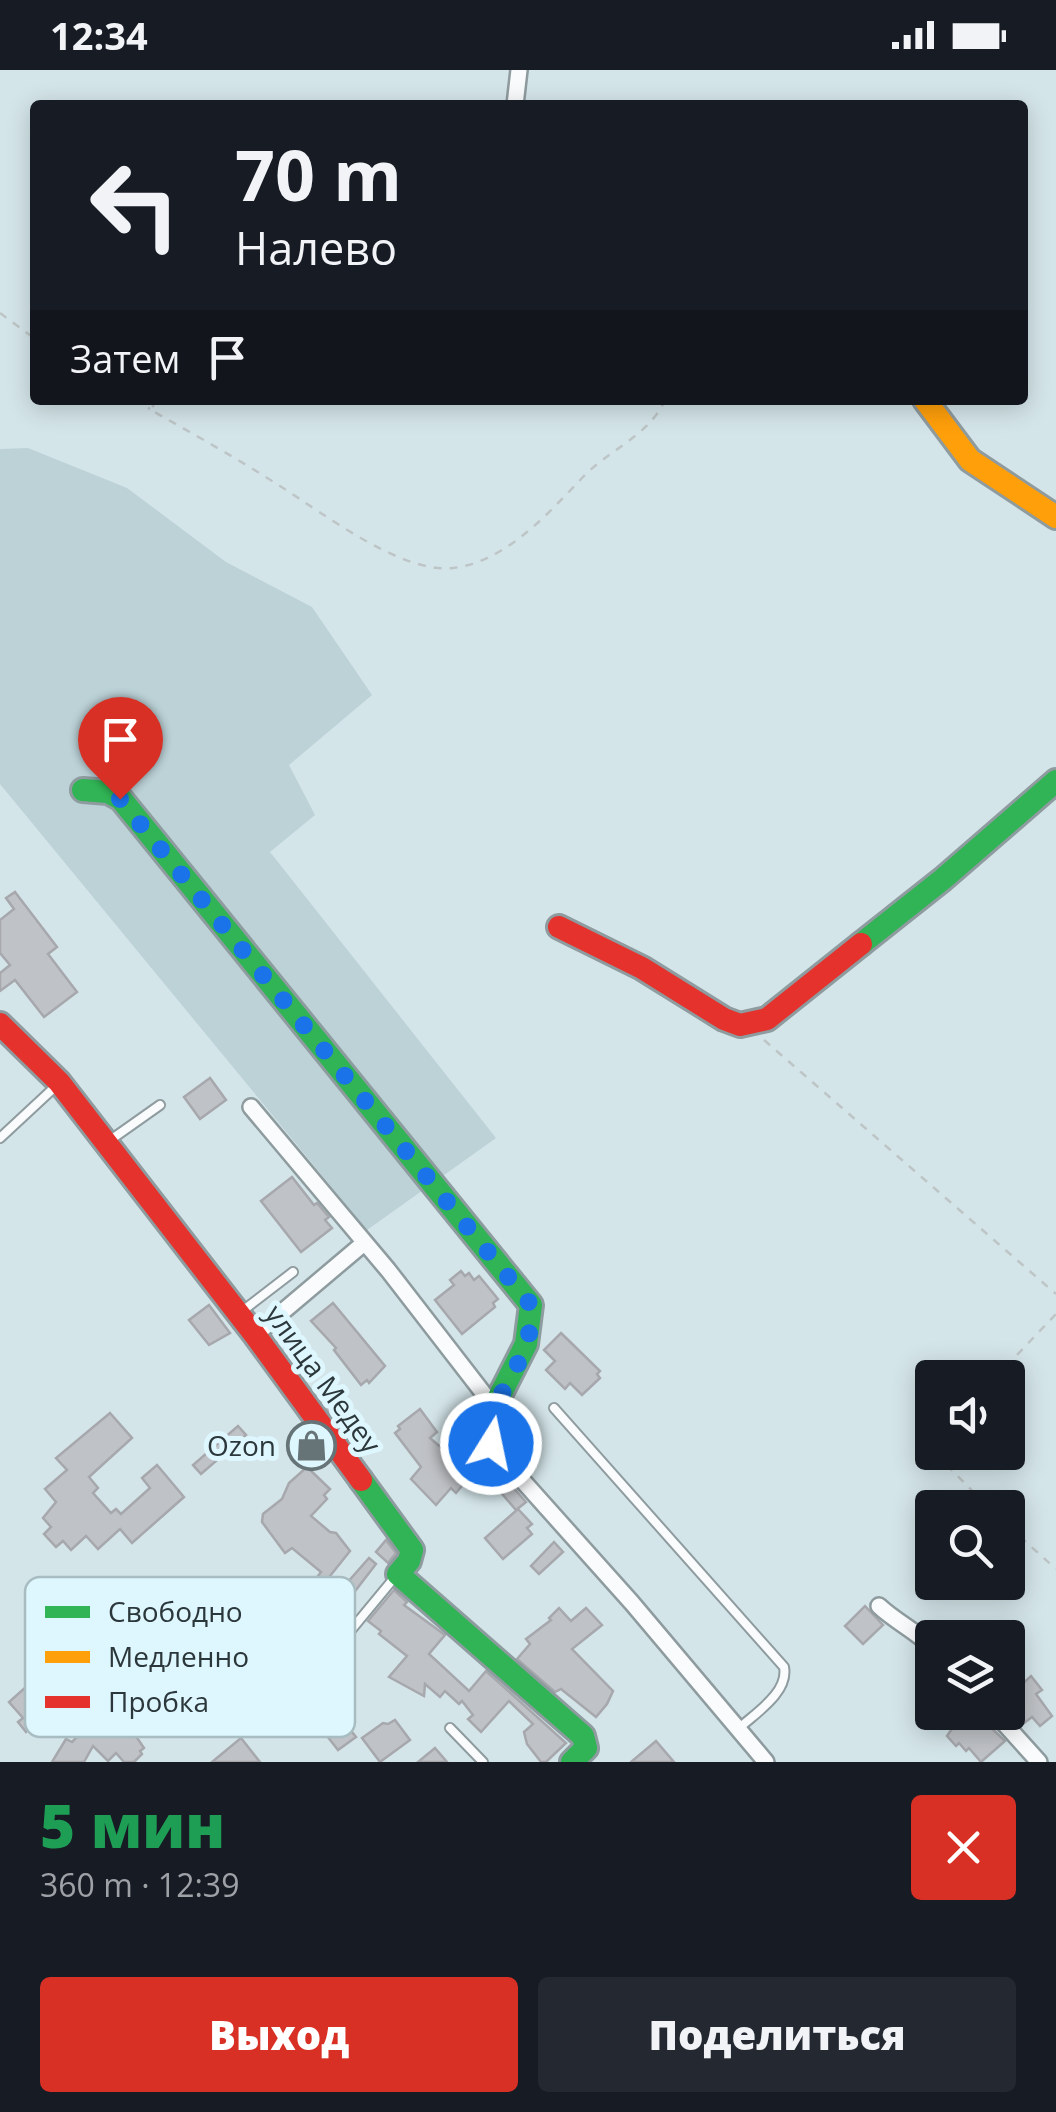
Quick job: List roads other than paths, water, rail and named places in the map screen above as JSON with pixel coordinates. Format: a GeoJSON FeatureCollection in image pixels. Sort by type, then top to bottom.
{"type":"FeatureCollection","features":[{"type":"Feature","properties":{"kind":"street"},"geometry":{"type":"LineString","coordinates":[[516,100],[519,70]]}},
{"type":"Feature","properties":{"kind":"street"},"geometry":{"type":"LineString","coordinates":[[929,405],[970,460],[1056,517]]}},
{"type":"Feature","properties":{"kind":"street"},"geometry":{"type":"LineString","coordinates":[[559,926],[642,968],[724,1019],[740,1025],[768,1020],[995,836],[1056,781]]}},
{"type":"Feature","properties":{"kind":"street"},"geometry":{"type":"LineString","coordinates":[[83,790],[108,792],[120,799],[531,1305],[523,1348],[494,1407]]}},
{"type":"Feature","properties":{"kind":"street","name":"улица Медеу"},"geometry":{"type":"LineString","coordinates":[[0,1024],[59,1082],[256,1335],[412,1550],[398,1574]]}},
{"type":"Feature","properties":{"kind":"street"},"geometry":{"type":"LineString","coordinates":[[251,1107],[494,1407],[498,1418],[490,1435],[491,1444],[766,1762]]}},
{"type":"Feature","properties":{"kind":"street"},"geometry":{"type":"LineString","coordinates":[[256,1335],[364,1243]]}},
{"type":"Feature","properties":{"kind":"street"},"geometry":{"type":"LineString","coordinates":[[398,1574],[583,1736],[579,1755]]}},
{"type":"Feature","properties":{"kind":"street"},"geometry":{"type":"LineString","coordinates":[[879,1606],[894,1620],[915,1630]]}},
{"type":"Feature","properties":{"kind":"street"},"geometry":{"type":"LineString","coordinates":[[1010,1730],[1039,1762]]}},
{"type":"Feature","properties":{"kind":"lane"},"geometry":{"type":"LineString","coordinates":[[0,1138],[59,1082]]}},
{"type":"Feature","properties":{"kind":"lane"},"geometry":{"type":"LineString","coordinates":[[105,1144],[160,1104]]}},
{"type":"Feature","properties":{"kind":"lane"},"geometry":{"type":"LineString","coordinates":[[238,1314],[293,1272]]}},
{"type":"Feature","properties":{"kind":"lane"},"geometry":{"type":"LineString","coordinates":[[554,1408],[784,1667],[786,1676],[781,1688],[737,1730]]}},
{"type":"Feature","properties":{"kind":"lane"},"geometry":{"type":"LineString","coordinates":[[355,1624],[398,1574]]}},
{"type":"Feature","properties":{"kind":"lane"},"geometry":{"type":"LineString","coordinates":[[450,1728],[483,1762]]}},
{"type":"Feature","properties":{"kind":"place","name":"Ozon"},"geometry":{"type":"Point","coordinates":[311,1446]}}]}
